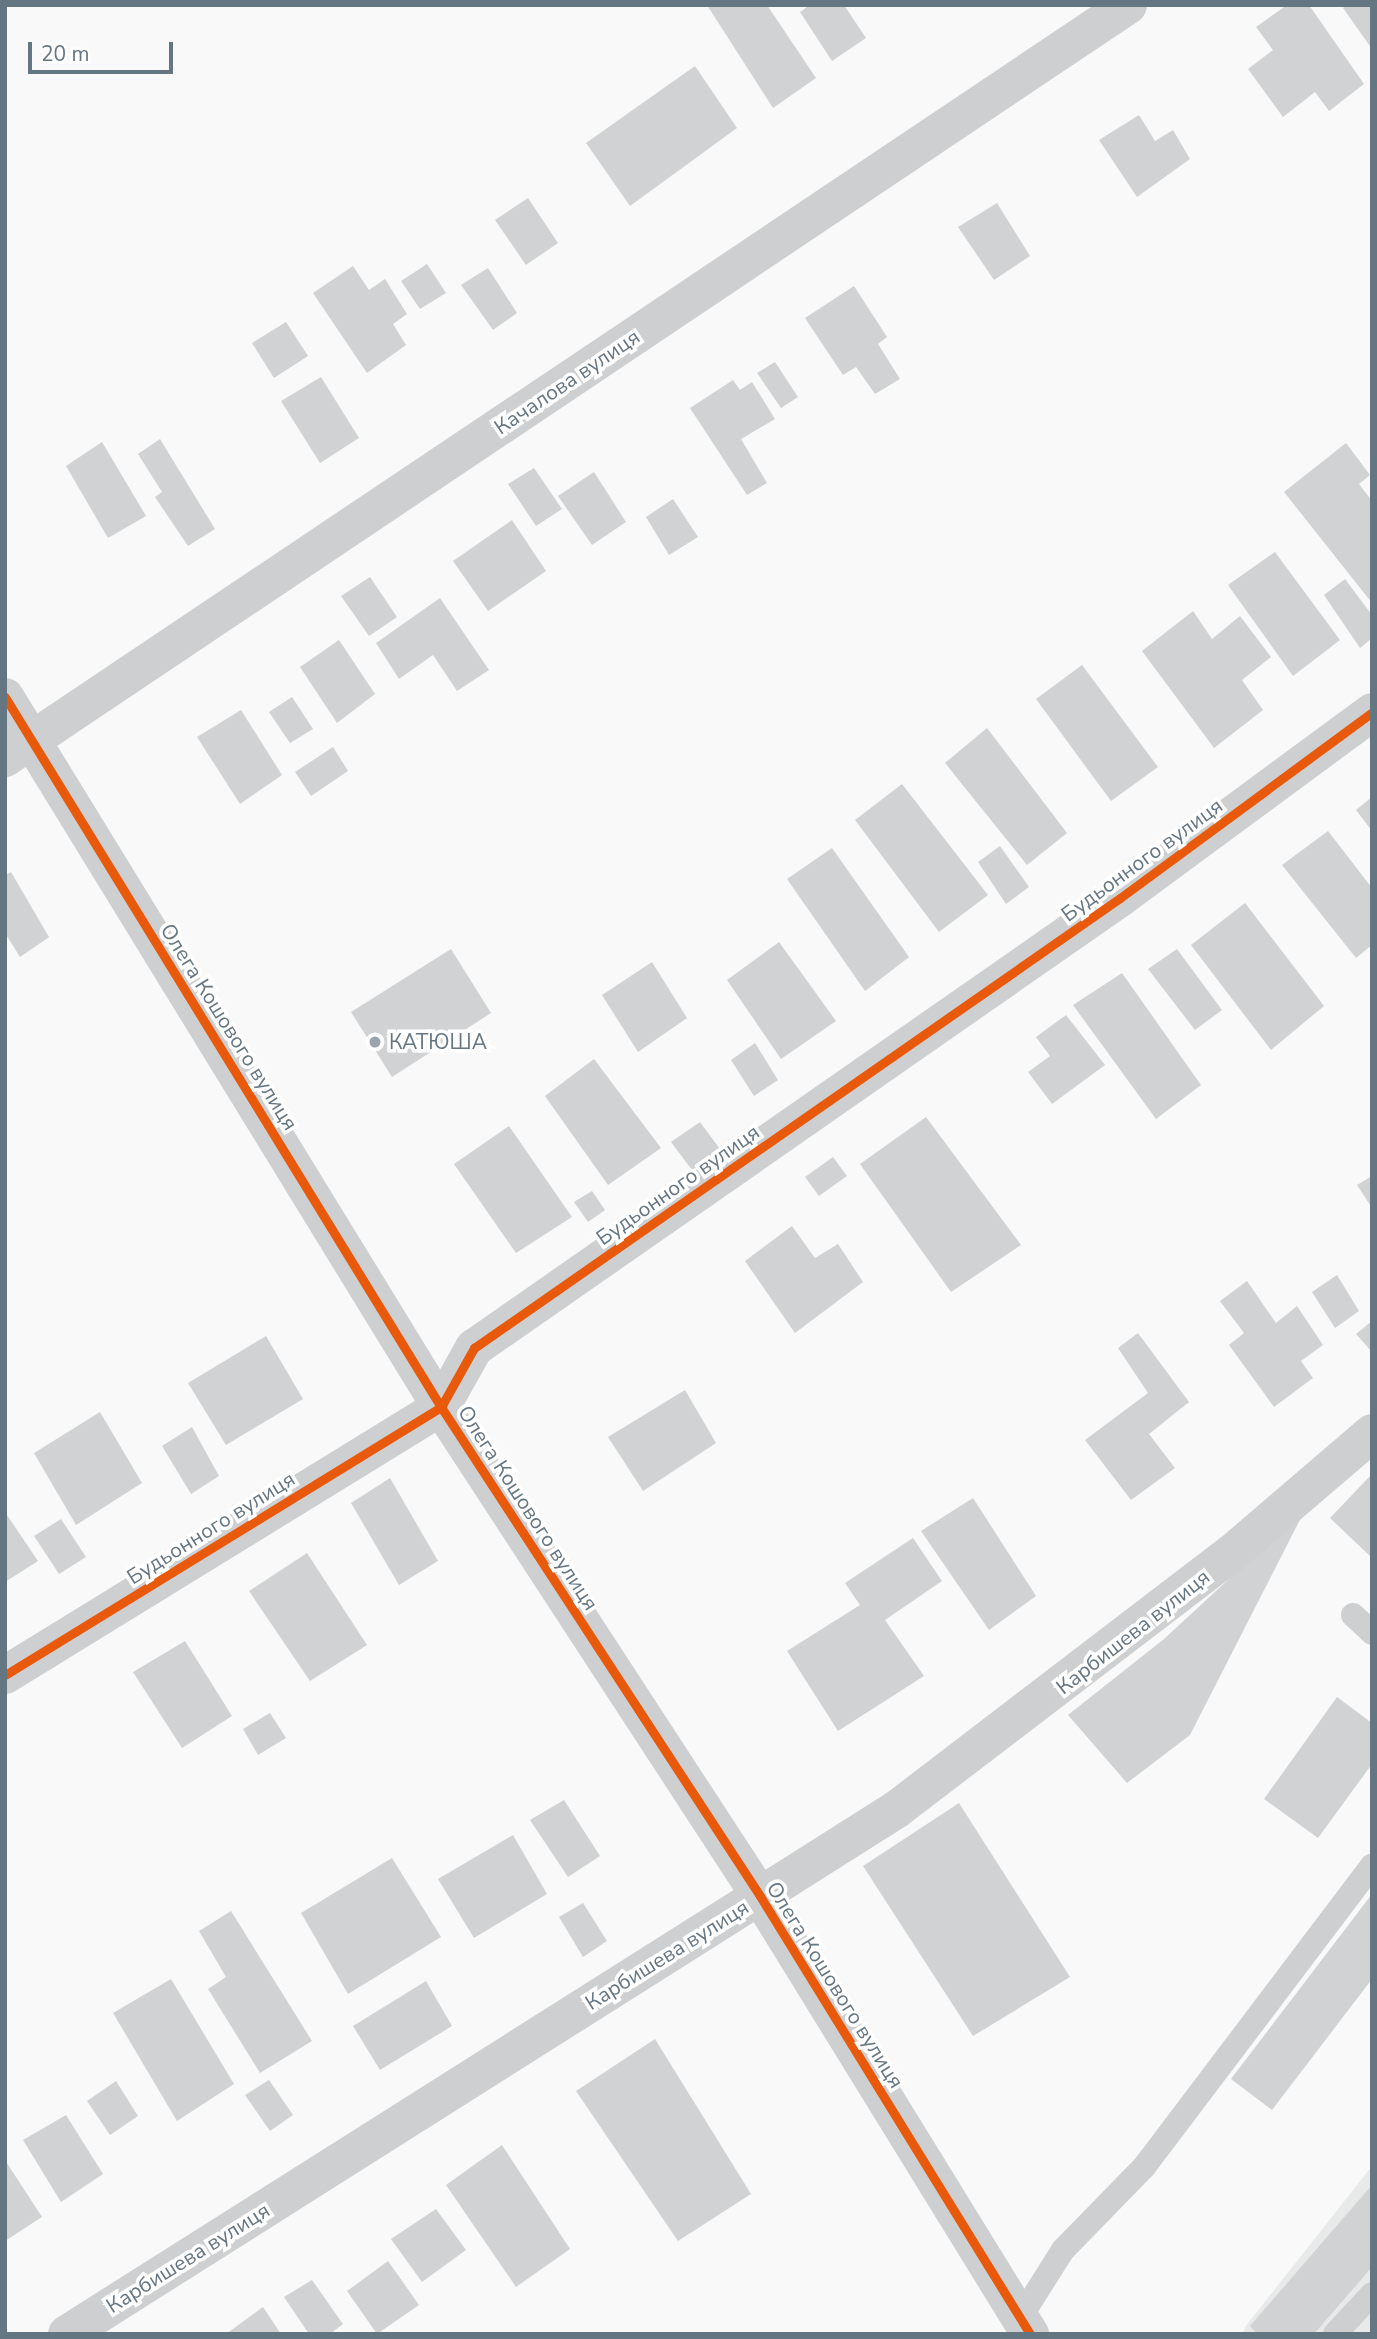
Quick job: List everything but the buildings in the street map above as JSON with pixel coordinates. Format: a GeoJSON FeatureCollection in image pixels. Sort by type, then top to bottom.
{"type":"FeatureCollection","features":[{"type":"Feature","properties":{"kind":"street","name":"Качалова вулиця"},"geometry":{"type":"LineString","coordinates":[[19,750],[1128,5]]}},
{"type":"Feature","properties":{"kind":"street","name":"Олега Кошового вулиця"},"geometry":{"type":"LineString","coordinates":[[5,697],[19,750],[441,1407],[760,1896],[1025,2326]]}},
{"type":"Feature","properties":{"kind":"street","name":"Будьонного вулиця"},"geometry":{"type":"LineString","coordinates":[[5,1675],[441,1407],[474,1348],[1120,898],[1372,712]]}},
{"type":"Feature","properties":{"kind":"street","name":"Карбишева вулиця"},"geometry":{"type":"LineString","coordinates":[[67,2334],[897,1809],[1089,1667],[1231,1555],[1372,1433]]}},
{"type":"Feature","properties":{"kind":"lane"},"geometry":{"type":"LineString","coordinates":[[1353,1615],[1372,1633]]}},
{"type":"Feature","properties":{"kind":"lane"},"geometry":{"type":"LineString","coordinates":[[1025,2326],[1063,2250],[1144,2167],[1372,1865]]}},
{"type":"Feature","properties":{"kind":"lane"},"geometry":{"type":"LineString","coordinates":[[1335,2334],[1372,2294]]}},
{"type":"Feature","properties":{"kind":"shaded area"},"geometry":{"type":"Polygon","coordinates":[[[1372,2166],[1372,2334],[1243,2334],[1245,2327],[1372,2166]]]}},
{"type":"Feature","properties":{"kind":"cycle path"},"geometry":{"type":"LineString","coordinates":[[5,697],[441,1407],[760,1896],[1030,2334]]}},
{"type":"Feature","properties":{"kind":"cycle path"},"geometry":{"type":"LineString","coordinates":[[5,1675],[441,1407],[474,1348],[1120,898],[1372,712]]}},
{"type":"Feature","properties":{"kind":"place","name":"КАТЮША"},"geometry":{"type":"Point","coordinates":[375,1042]}}]}
